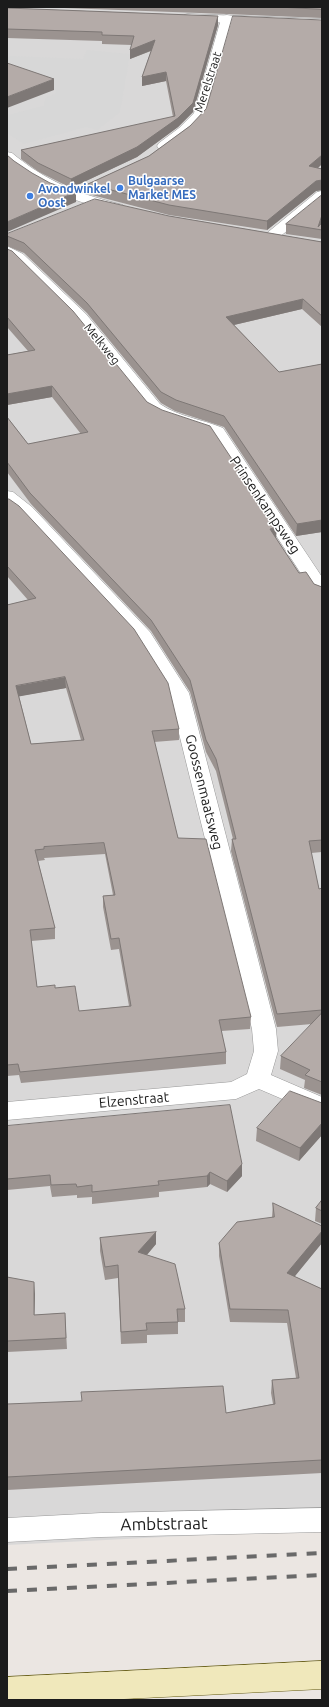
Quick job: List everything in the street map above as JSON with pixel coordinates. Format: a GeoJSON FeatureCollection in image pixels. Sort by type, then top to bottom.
{"type":"FeatureCollection","features":[{"type":"Feature","properties":{"kind":"main road"},"geometry":{"type":"LineString","coordinates":[[7,1691],[322,1675]]}},
{"type":"Feature","properties":{"kind":"street"},"geometry":{"type":"LineString","coordinates":[[172,17],[322,23]]}},
{"type":"Feature","properties":{"kind":"street","name":"Merelstraat"},"geometry":{"type":"LineString","coordinates":[[155,153],[184,131],[200,114],[227,19]]}},
{"type":"Feature","properties":{"kind":"street"},"geometry":{"type":"LineString","coordinates":[[7,156],[22,169],[47,185],[71,195],[135,212]]}},
{"type":"Feature","properties":{"kind":"street"},"geometry":{"type":"LineString","coordinates":[[71,195],[86,188]]}},
{"type":"Feature","properties":{"kind":"street"},"geometry":{"type":"LineString","coordinates":[[272,236],[322,195]]}},
{"type":"Feature","properties":{"kind":"street"},"geometry":{"type":"LineString","coordinates":[[73,211],[94,202]]}},
{"type":"Feature","properties":{"kind":"street"},"geometry":{"type":"LineString","coordinates":[[257,234],[286,239]]}},
{"type":"Feature","properties":{"kind":"street","name":"Melkweg"},"geometry":{"type":"LineString","coordinates":[[9,242],[18,257],[80,317],[154,408],[166,416],[202,425]]}},
{"type":"Feature","properties":{"kind":"street","name":"Prinsenkampsweg"},"geometry":{"type":"LineString","coordinates":[[202,425],[217,432],[322,591]]}},
{"type":"Feature","properties":{"kind":"street","name":"Goossenmaatsweg"},"geometry":{"type":"LineString","coordinates":[[7,496],[26,511],[143,636],[179,693],[264,1029],[266,1051],[258,1079]]}},
{"type":"Feature","properties":{"kind":"street"},"geometry":{"type":"LineString","coordinates":[[258,1079],[322,1107]]}},
{"type":"Feature","properties":{"kind":"street","name":"Elzenstraat"},"geometry":{"type":"LineString","coordinates":[[7,1111],[236,1090],[258,1079]]}},
{"type":"Feature","properties":{"kind":"street","name":"Ambtstraat"},"geometry":{"type":"LineString","coordinates":[[7,1530],[101,1525],[322,1520]]}},
{"type":"Feature","properties":{"kind":"shaded area"},"geometry":{"type":"Polygon","coordinates":[[[7,7],[322,7],[322,1529],[7,1545],[7,7]]]}},
{"type":"Feature","properties":{"kind":"shaded area"},"geometry":{"type":"Polygon","coordinates":[[[87,50],[130,54],[120,112],[97,130],[86,127],[24,144],[7,133],[7,115],[44,106],[45,98],[55,94],[56,90],[7,73],[7,58],[11,56],[83,59],[87,50]]]}},
{"type":"Feature","properties":{"kind":"building"},"geometry":{"type":"Polygon","coordinates":[[[279,7],[322,7],[322,9],[279,7]]]}},
{"type":"Feature","properties":{"kind":"building"},"geometry":{"type":"Polygon","coordinates":[[[7,8],[218,16],[193,103],[178,118],[137,147],[71,179],[38,163],[21,150],[175,116],[166,72],[142,77],[155,40],[130,50],[134,36],[102,35],[102,32],[7,29],[7,8]]]}},
{"type":"Feature","properties":{"kind":"building"},"geometry":{"type":"Polygon","coordinates":[[[233,16],[322,20],[322,155],[309,166],[322,169],[322,180],[316,181],[267,221],[169,205],[88,184],[149,156],[190,126],[206,109],[233,16]]]}},
{"type":"Feature","properties":{"kind":"building"},"geometry":{"type":"Polygon","coordinates":[[[7,63],[54,79],[7,97],[7,63]]]}},
{"type":"Feature","properties":{"kind":"building"},"geometry":{"type":"Polygon","coordinates":[[[7,155],[32,173],[50,183],[76,192],[7,222],[7,155]]]}},
{"type":"Feature","properties":{"kind":"building"},"geometry":{"type":"Polygon","coordinates":[[[322,195],[322,215],[318,227],[322,223],[322,230],[286,224],[322,195]]]}},
{"type":"Feature","properties":{"kind":"building"},"geometry":{"type":"Polygon","coordinates":[[[95,199],[169,216],[322,242],[322,316],[303,299],[226,317],[279,372],[322,364],[322,520],[297,524],[224,416],[176,400],[161,392],[87,303],[24,243],[7,236],[7,234],[95,199]]]}},
{"type":"Feature","properties":{"kind":"building"},"geometry":{"type":"Polygon","coordinates":[[[7,249],[12,251],[73,311],[147,402],[162,410],[210,426],[277,527],[270,529],[299,573],[306,572],[314,584],[322,587],[322,840],[309,841],[319,889],[322,888],[322,1010],[277,1014],[232,839],[236,839],[216,759],[206,740],[190,680],[151,620],[30,493],[7,462],[7,417],[28,444],[88,432],[52,386],[7,394],[7,355],[35,350],[7,317],[7,249]]]}},
{"type":"Feature","properties":{"kind":"building"},"geometry":{"type":"Polygon","coordinates":[[[7,499],[9,499],[19,506],[134,629],[168,683],[179,729],[152,731],[178,838],[206,839],[251,1017],[219,1020],[226,1052],[20,1072],[18,1064],[7,1065],[7,605],[36,598],[7,566],[7,499]],[[65,677],[16,686],[31,744],[84,740],[65,677]],[[104,843],[44,847],[44,849],[35,850],[55,928],[30,930],[37,987],[55,985],[55,988],[75,986],[79,1011],[131,1006],[119,938],[111,939],[103,896],[115,895],[104,843]]]}},
{"type":"Feature","properties":{"kind":"building"},"geometry":{"type":"Polygon","coordinates":[[[322,1013],[322,1082],[305,1075],[310,1070],[281,1056],[322,1013]]]}},
{"type":"Feature","properties":{"kind":"building"},"geometry":{"type":"Polygon","coordinates":[[[290,1091],[322,1103],[322,1123],[300,1148],[257,1128],[290,1091]]]}},
{"type":"Feature","properties":{"kind":"building"},"geometry":{"type":"Polygon","coordinates":[[[230,1105],[242,1164],[227,1181],[210,1172],[207,1176],[158,1181],[159,1185],[92,1192],[92,1185],[77,1187],[76,1184],[51,1185],[50,1175],[7,1179],[7,1126],[230,1105]]]}},
{"type":"Feature","properties":{"kind":"building"},"geometry":{"type":"Polygon","coordinates":[[[322,1200],[322,1211],[316,1208],[322,1200]]]}},
{"type":"Feature","properties":{"kind":"building"},"geometry":{"type":"Polygon","coordinates":[[[273,1203],[322,1226],[322,1231],[287,1273],[322,1289],[322,1460],[7,1477],[7,1404],[82,1401],[81,1392],[223,1386],[226,1413],[275,1404],[272,1380],[299,1378],[288,1310],[230,1309],[219,1243],[237,1222],[274,1217],[273,1203]]]}},
{"type":"Feature","properties":{"kind":"building"},"geometry":{"type":"Polygon","coordinates":[[[156,1232],[138,1252],[175,1264],[185,1309],[177,1309],[178,1322],[146,1323],[147,1330],[121,1332],[118,1265],[105,1267],[100,1238],[156,1232]]]}},
{"type":"Feature","properties":{"kind":"building"},"geometry":{"type":"Polygon","coordinates":[[[7,1277],[34,1282],[34,1315],[65,1313],[66,1338],[7,1341],[7,1277]]]}},
{"type":"Feature","properties":{"kind":"railway"},"geometry":{"type":"LineString","coordinates":[[7,1569],[322,1553]]}},
{"type":"Feature","properties":{"kind":"railway"},"geometry":{"type":"LineString","coordinates":[[7,1591],[322,1575]]}},
{"type":"Feature","properties":{"kind":"place","name":"Bulgaarse Market MES"},"geometry":{"type":"Point","coordinates":[120,188]}},
{"type":"Feature","properties":{"kind":"place","name":"Avondwinkel Oost"},"geometry":{"type":"Point","coordinates":[30,196]}}]}
